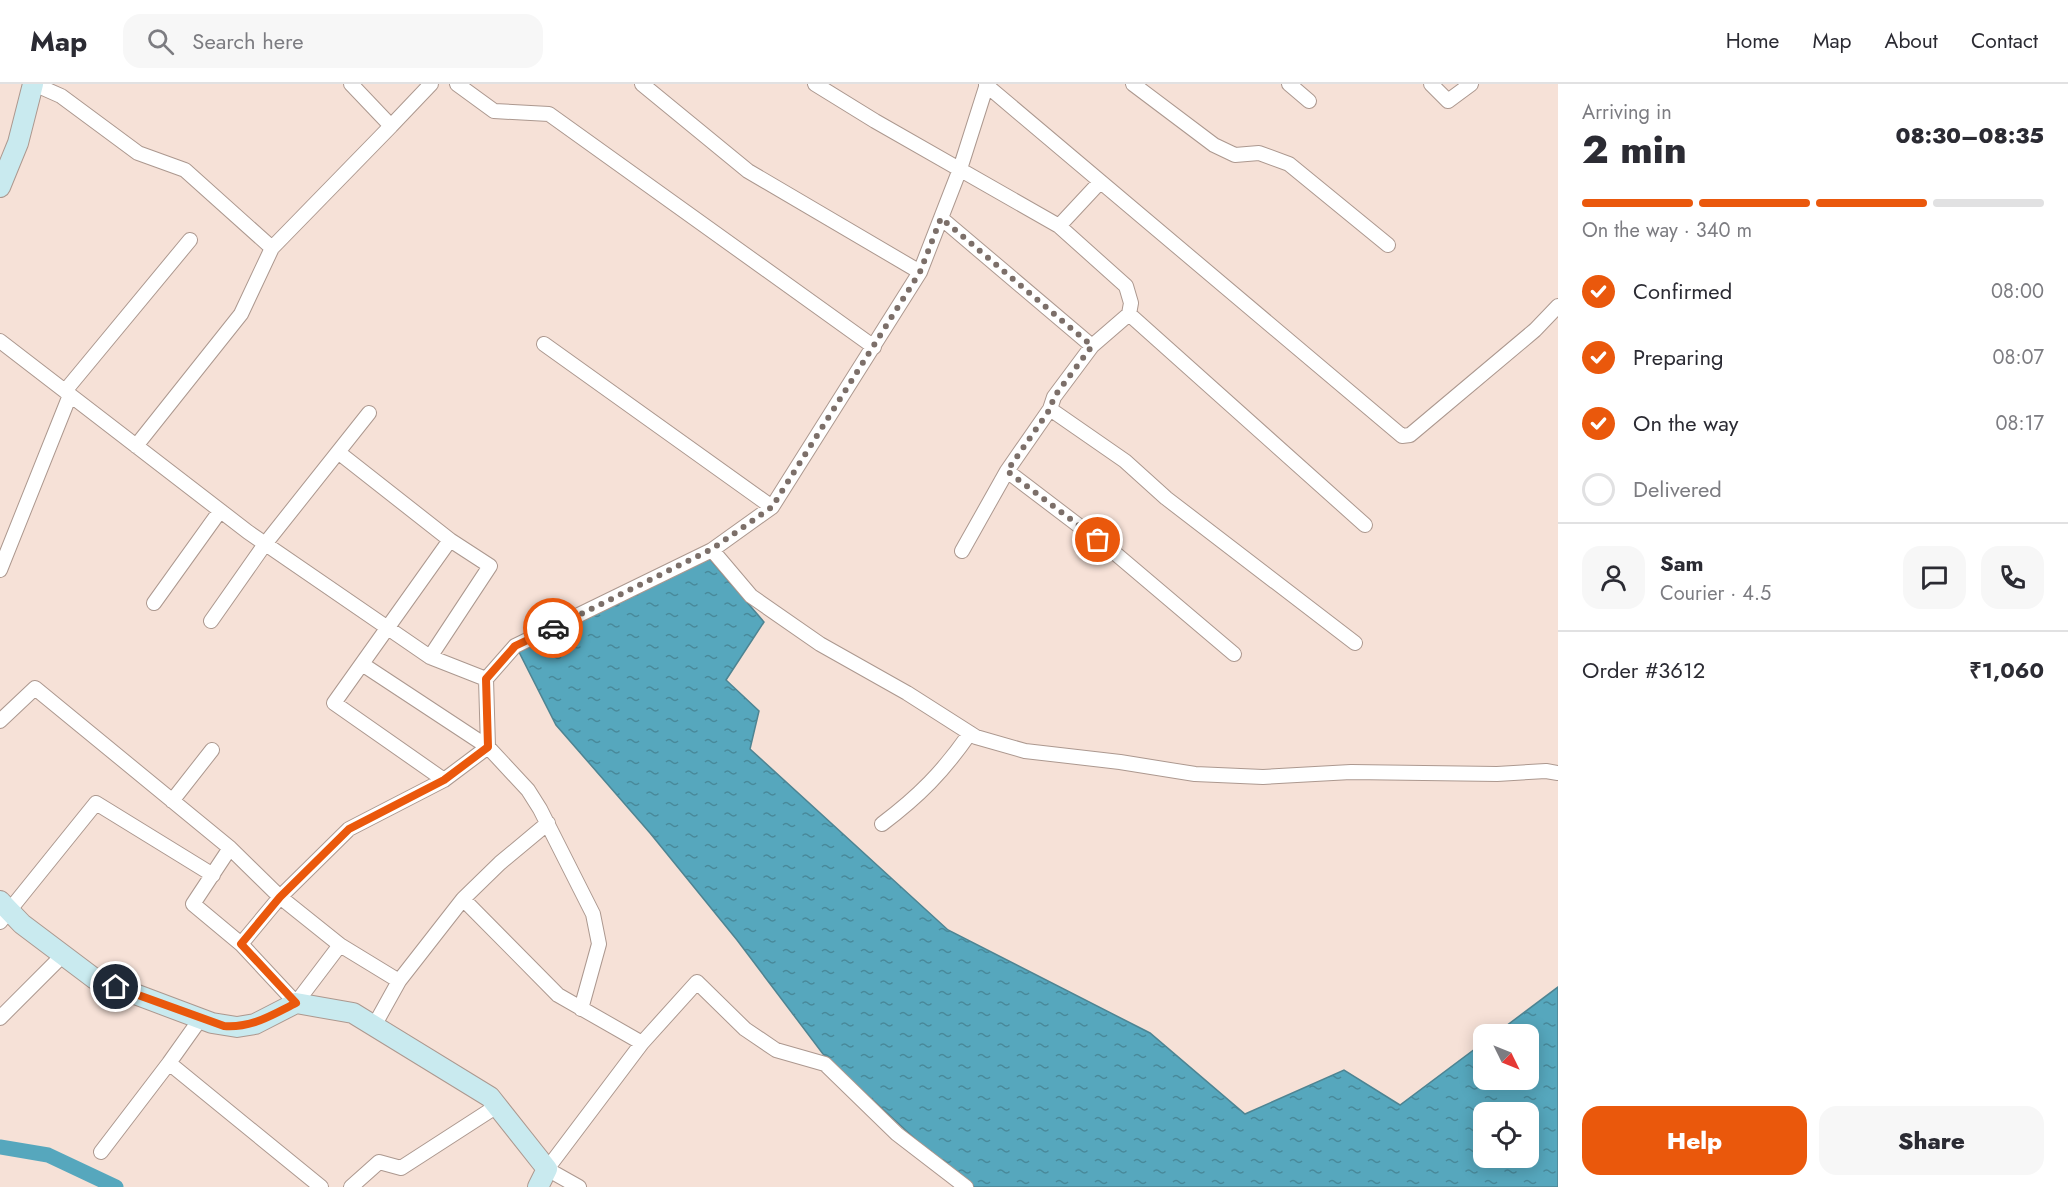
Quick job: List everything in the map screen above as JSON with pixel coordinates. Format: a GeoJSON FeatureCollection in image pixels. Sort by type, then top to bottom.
{"type":"FeatureCollection","features":[{"type":"Feature","properties":{"kind":"main road"},"geometry":{"type":"LineString","coordinates":[[0,187],[18,143],[33,84]]}},
{"type":"Feature","properties":{"kind":"main road"},"geometry":{"type":"LineString","coordinates":[[3,911],[95,979],[224,1026],[237,1027],[255,1024],[296,1003],[353,1013],[490,1097],[547,1169],[538,1187]]}},
{"type":"Feature","properties":{"kind":"street"},"geometry":{"type":"LineString","coordinates":[[33,84],[61,96],[138,153],[185,170],[272,248]]}},
{"type":"Feature","properties":{"kind":"street"},"geometry":{"type":"LineString","coordinates":[[351,84],[391,126]]}},
{"type":"Feature","properties":{"kind":"street"},"geometry":{"type":"LineString","coordinates":[[136,447],[241,314],[272,248],[431,84]]}},
{"type":"Feature","properties":{"kind":"street"},"geometry":{"type":"LineString","coordinates":[[458,84],[494,111],[549,114],[874,347]]}},
{"type":"Feature","properties":{"kind":"street"},"geometry":{"type":"LineString","coordinates":[[642,84],[748,171],[920,272]]}},
{"type":"Feature","properties":{"kind":"street"},"geometry":{"type":"LineString","coordinates":[[815,84],[1059,226],[1125,286],[1131,303],[1129,314],[1092,346],[1054,397],[1050,409],[1007,471],[962,551]]}},
{"type":"Feature","properties":{"kind":"street"},"geometry":{"type":"LineString","coordinates":[[488,747],[486,679],[515,646],[712,549],[772,507],[920,272],[960,169],[986,84],[1402,436],[1410,435],[1535,330],[1558,306]]}},
{"type":"Feature","properties":{"kind":"street"},"geometry":{"type":"LineString","coordinates":[[1133,84],[1214,145],[1235,155],[1259,153],[1289,164],[1388,244]]}},
{"type":"Feature","properties":{"kind":"street"},"geometry":{"type":"LineString","coordinates":[[1289,84],[1309,101]]}},
{"type":"Feature","properties":{"kind":"street"},"geometry":{"type":"LineString","coordinates":[[1431,84],[1448,101],[1471,84]]}},
{"type":"Feature","properties":{"kind":"street"},"geometry":{"type":"LineString","coordinates":[[1059,226],[1100,182]]}},
{"type":"Feature","properties":{"kind":"street"},"geometry":{"type":"LineString","coordinates":[[941,218],[1092,346]]}},
{"type":"Feature","properties":{"kind":"street"},"geometry":{"type":"LineString","coordinates":[[0,570],[67,393],[190,240]]}},
{"type":"Feature","properties":{"kind":"street"},"geometry":{"type":"LineString","coordinates":[[1129,314],[1365,525]]}},
{"type":"Feature","properties":{"kind":"street"},"geometry":{"type":"LineString","coordinates":[[0,341],[265,544],[430,657],[486,679]]}},
{"type":"Feature","properties":{"kind":"street"},"geometry":{"type":"LineString","coordinates":[[544,344],[772,507]]}},
{"type":"Feature","properties":{"kind":"street"},"geometry":{"type":"LineString","coordinates":[[1050,409],[1125,460],[1166,498],[1355,643]]}},
{"type":"Feature","properties":{"kind":"street"},"geometry":{"type":"LineString","coordinates":[[211,621],[265,544],[369,413]]}},
{"type":"Feature","properties":{"kind":"street"},"geometry":{"type":"LineString","coordinates":[[338,452],[450,540],[490,566],[430,657]]}},
{"type":"Feature","properties":{"kind":"street"},"geometry":{"type":"LineString","coordinates":[[1007,471],[1116,554],[1234,654]]}},
{"type":"Feature","properties":{"kind":"street"},"geometry":{"type":"LineString","coordinates":[[154,603],[220,511]]}},
{"type":"Feature","properties":{"kind":"street"},"geometry":{"type":"LineString","coordinates":[[444,780],[334,703],[450,540]]}},
{"type":"Feature","properties":{"kind":"street"},"geometry":{"type":"LineString","coordinates":[[712,549],[751,596],[820,644],[907,693],[976,737],[1025,751],[1120,762],[1195,774],[1263,777],[1351,772],[1558,773]]}},
{"type":"Feature","properties":{"kind":"street"},"geometry":{"type":"LineString","coordinates":[[362,664],[488,747],[528,790],[548,823],[593,914],[599,944],[581,1009]]}},
{"type":"Feature","properties":{"kind":"street"},"geometry":{"type":"LineString","coordinates":[[0,721],[35,687],[230,848],[280,897],[340,945],[399,981]]}},
{"type":"Feature","properties":{"kind":"street"},"geometry":{"type":"LineString","coordinates":[[882,824],[915,798],[941,772],[970,733]]}},
{"type":"Feature","properties":{"kind":"street"},"geometry":{"type":"LineString","coordinates":[[241,944],[280,897],[349,829],[444,780],[488,747]]}},
{"type":"Feature","properties":{"kind":"street"},"geometry":{"type":"LineString","coordinates":[[172,801],[212,750]]}},
{"type":"Feature","properties":{"kind":"street"},"geometry":{"type":"LineString","coordinates":[[3,911],[96,802],[213,874]]}},
{"type":"Feature","properties":{"kind":"street"},"geometry":{"type":"LineString","coordinates":[[374,1026],[399,981],[463,899],[500,863],[548,823]]}},
{"type":"Feature","properties":{"kind":"street"},"geometry":{"type":"LineString","coordinates":[[230,848],[193,904],[241,944],[296,1003],[340,945]]}},
{"type":"Feature","properties":{"kind":"street"},"geometry":{"type":"LineString","coordinates":[[463,899],[558,995],[642,1043]]}},
{"type":"Feature","properties":{"kind":"street"},"geometry":{"type":"LineString","coordinates":[[0,1018],[63,955]]}},
{"type":"Feature","properties":{"kind":"street"},"geometry":{"type":"LineString","coordinates":[[579,1187],[547,1169],[642,1043],[697,982],[745,1029],[776,1050],[825,1064],[897,1134],[966,1187]]}},
{"type":"Feature","properties":{"kind":"street"},"geometry":{"type":"LineString","coordinates":[[101,1152],[201,1018]]}},
{"type":"Feature","properties":{"kind":"street"},"geometry":{"type":"LineString","coordinates":[[169,1063],[321,1187]]}},
{"type":"Feature","properties":{"kind":"street"},"geometry":{"type":"LineString","coordinates":[[351,1187],[379,1162],[401,1168],[497,1106]]}},
{"type":"Feature","properties":{"kind":"water"},"geometry":{"type":"Polygon","coordinates":[[[708,557],[764,622],[726,680],[759,711],[750,749],[948,930],[1150,1033],[1245,1114],[1344,1070],[1400,1105],[1473,1050],[1473,1090],[1539,1090],[1539,1024],[1509,1024],[1558,987],[1558,1187],[968,1187],[823,1054],[737,940],[650,833],[556,725],[519,652],[708,557]]]}},
{"type":"Feature","properties":{"kind":"waterway"},"geometry":{"type":"LineString","coordinates":[[0,1147],[48,1155],[116,1187]]}},
{"type":"Feature","properties":{"kind":"way so far"},"geometry":{"type":"LineString","coordinates":[[553,628],[712,549],[772,507],[920,272],[941,218],[1092,346],[1054,397],[1050,409],[1007,471],[1098,540]]}},
{"type":"Feature","properties":{"kind":"route"},"geometry":{"type":"LineString","coordinates":[[116,987],[224,1026],[237,1027],[255,1024],[296,1003],[241,944],[280,897],[349,829],[444,780],[488,747],[486,679],[515,646],[553,628]]}}]}
